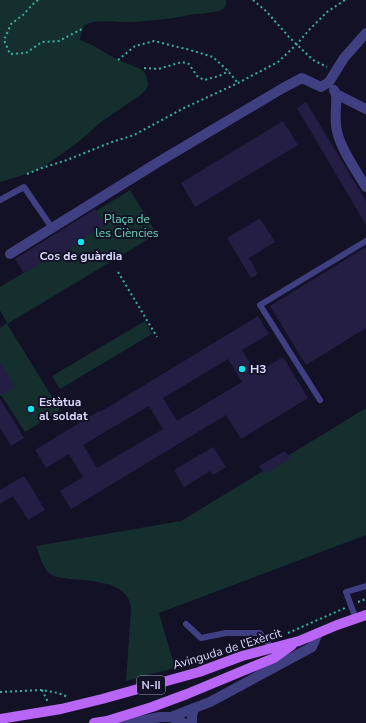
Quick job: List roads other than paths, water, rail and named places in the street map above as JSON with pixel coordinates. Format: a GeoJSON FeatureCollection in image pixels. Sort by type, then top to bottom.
{"type":"FeatureCollection","features":[{"type":"Feature","properties":{"kind":"main road","name":"Avinguda de l'Exèrcit"},"geometry":{"type":"LineString","coordinates":[[0,719],[61,709],[199,672],[242,656],[299,641],[366,615]]}},
{"type":"Feature","properties":{"kind":"main road","name":"Avinguda de l'Exèrcit"},"geometry":{"type":"LineString","coordinates":[[94,723],[107,721],[152,707],[186,694],[274,658],[299,641]]}},
{"type":"Feature","properties":{"kind":"street"},"geometry":{"type":"LineString","coordinates":[[325,85],[344,58],[366,33]]}},
{"type":"Feature","properties":{"kind":"street"},"geometry":{"type":"LineString","coordinates":[[10,254],[160,161],[302,78],[325,85],[336,94],[366,109]]}},
{"type":"Feature","properties":{"kind":"street"},"geometry":{"type":"LineString","coordinates":[[336,94],[337,133],[340,142],[366,187]]}},
{"type":"Feature","properties":{"kind":"street"},"geometry":{"type":"LineString","coordinates":[[107,721],[136,722],[160,717],[172,717],[210,702],[312,647],[318,633]]}},
{"type":"Feature","properties":{"kind":"street"},"geometry":{"type":"LineString","coordinates":[[192,723],[194,708]]}},
{"type":"Feature","properties":{"kind":"street"},"geometry":{"type":"LineString","coordinates":[[172,717],[184,723]]}},
{"type":"Feature","properties":{"kind":"lane"},"geometry":{"type":"LineString","coordinates":[[0,200],[24,187],[52,228]]}},
{"type":"Feature","properties":{"kind":"lane"},"geometry":{"type":"LineString","coordinates":[[320,400],[260,305],[366,241]]}},
{"type":"Feature","properties":{"kind":"lane"},"geometry":{"type":"LineString","coordinates":[[356,619],[346,592],[366,586]]}},
{"type":"Feature","properties":{"kind":"lane"},"geometry":{"type":"LineString","coordinates":[[186,624],[201,638],[226,633],[260,633],[272,648]]}},
{"type":"Feature","properties":{"kind":"place","name":"Cos de guàrdia"},"geometry":{"type":"Point","coordinates":[81,242]}},
{"type":"Feature","properties":{"kind":"place","name":"H3"},"geometry":{"type":"Point","coordinates":[242,369]}},
{"type":"Feature","properties":{"kind":"place","name":"Estàtua al soldat"},"geometry":{"type":"Point","coordinates":[31,409]}},
{"type":"Feature","properties":{"kind":"park label","name":"Plaça de les Ciències"},"geometry":{"type":"Point","coordinates":[127,226]}}]}
